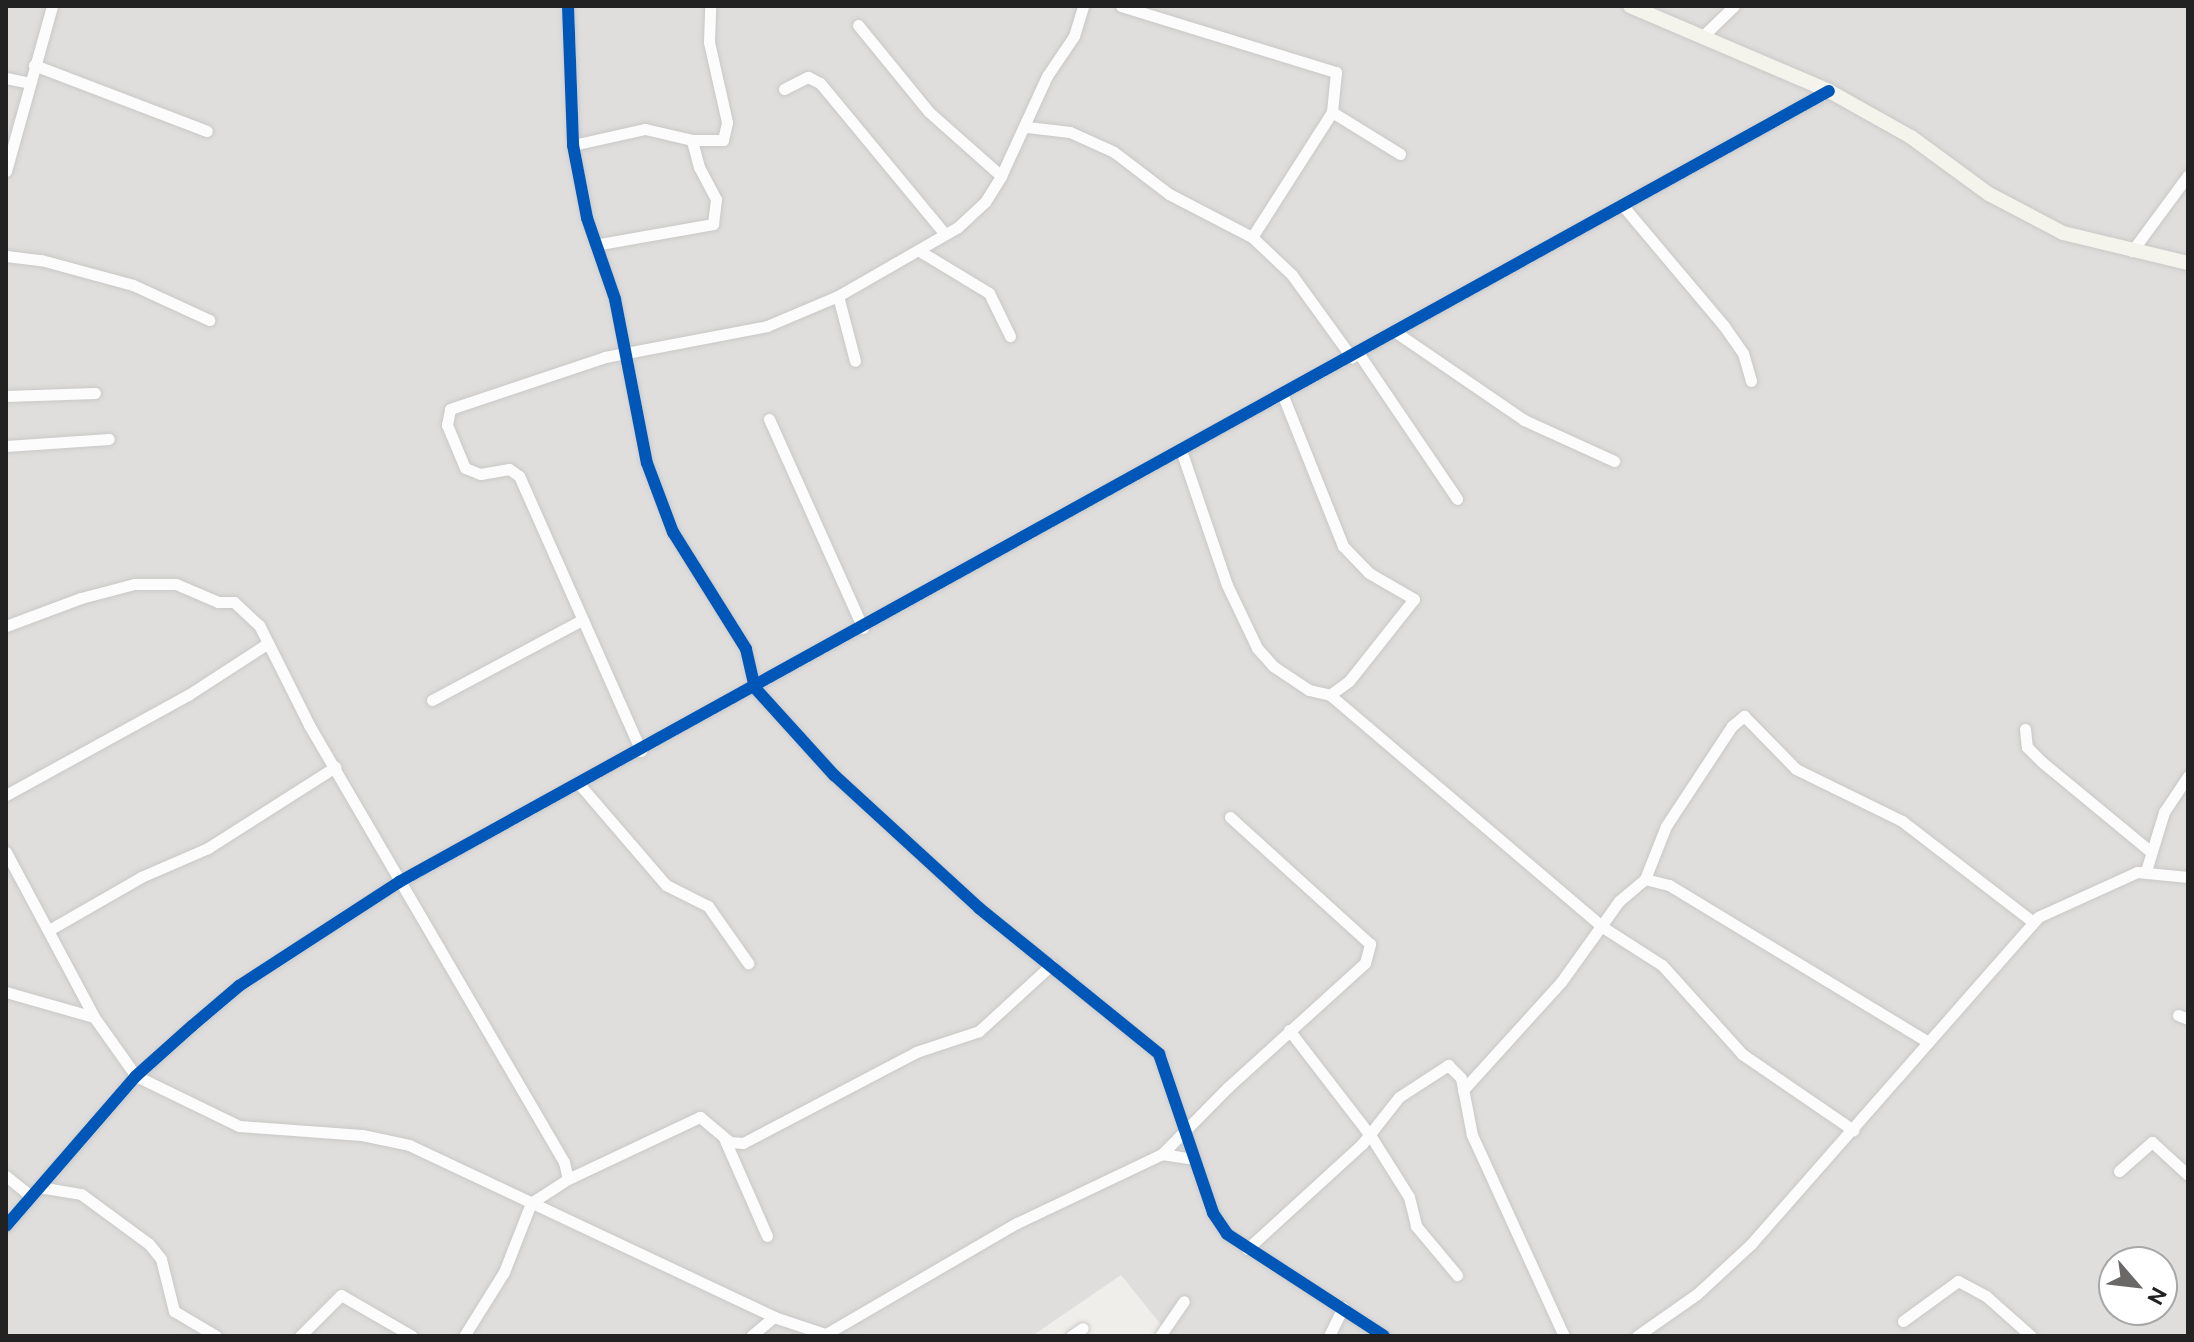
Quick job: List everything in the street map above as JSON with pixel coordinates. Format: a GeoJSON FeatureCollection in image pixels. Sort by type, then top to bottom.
{"type":"FeatureCollection","features":[{"type":"Feature","properties":{"kind":"street"},"geometry":{"type":"LineString","coordinates":[[6,171],[52,6]]}},
{"type":"Feature","properties":{"kind":"street"},"geometry":{"type":"LineString","coordinates":[[568,6],[573,145],[587,218],[600,244],[622,355],[659,502],[746,649],[755,688],[834,775],[979,908],[1159,1054],[1213,1213],[1227,1234],[1384,1336]]}},
{"type":"Feature","properties":{"kind":"street"},"geometry":{"type":"LineString","coordinates":[[573,145],[645,129],[713,142],[727,131],[709,42],[710,6]]}},
{"type":"Feature","properties":{"kind":"street"},"geometry":{"type":"LineString","coordinates":[[641,751],[580,621],[519,476],[509,469],[480,474],[465,468],[447,416],[459,404],[622,355],[767,326],[838,296],[945,234],[973,215],[1001,176],[1027,127],[1047,76],[1074,36],[1083,6]]}},
{"type":"Feature","properties":{"kind":"street"},"geometry":{"type":"LineString","coordinates":[[1121,6],[1336,72],[1332,112],[1252,237]]}},
{"type":"Feature","properties":{"kind":"street"},"geometry":{"type":"LineString","coordinates":[[1630,6],[1705,34],[1829,91],[1911,137],[2028,216],[2063,233],[2188,263]]}},
{"type":"Feature","properties":{"kind":"street"},"geometry":{"type":"LineString","coordinates":[[1705,34],[1734,6]]}},
{"type":"Feature","properties":{"kind":"street"},"geometry":{"type":"LineString","coordinates":[[858,25],[929,112],[1001,176]]}},
{"type":"Feature","properties":{"kind":"street"},"geometry":{"type":"LineString","coordinates":[[34,65],[207,131]]}},
{"type":"Feature","properties":{"kind":"street"},"geometry":{"type":"LineString","coordinates":[[784,89],[808,77],[820,83],[945,234]]}},
{"type":"Feature","properties":{"kind":"street"},"geometry":{"type":"LineString","coordinates":[[6,78],[29,83]]}},
{"type":"Feature","properties":{"kind":"street"},"geometry":{"type":"LineString","coordinates":[[6,1226],[136,1076],[239,986],[399,882],[1182,453],[1829,91]]}},
{"type":"Feature","properties":{"kind":"street"},"geometry":{"type":"LineString","coordinates":[[1332,112],[1400,154]]}},
{"type":"Feature","properties":{"kind":"street"},"geometry":{"type":"LineString","coordinates":[[1027,127],[1070,132],[1114,152],[1169,194],[1252,237],[1292,275],[1356,356],[1457,499]]}},
{"type":"Feature","properties":{"kind":"street"},"geometry":{"type":"LineString","coordinates":[[600,244],[713,224],[716,199],[699,167],[692,140]]}},
{"type":"Feature","properties":{"kind":"street"},"geometry":{"type":"LineString","coordinates":[[2132,251],[2188,175]]}},
{"type":"Feature","properties":{"kind":"street"},"geometry":{"type":"LineString","coordinates":[[1623,206],[1724,326],[1743,353],[1751,381]]}},
{"type":"Feature","properties":{"kind":"street"},"geometry":{"type":"LineString","coordinates":[[918,250],[989,293],[1010,336]]}},
{"type":"Feature","properties":{"kind":"street"},"geometry":{"type":"LineString","coordinates":[[6,256],[118,281],[209,320]]}},
{"type":"Feature","properties":{"kind":"street"},"geometry":{"type":"LineString","coordinates":[[838,296],[855,361]]}},
{"type":"Feature","properties":{"kind":"street"},"geometry":{"type":"LineString","coordinates":[[1397,333],[1524,420],[1614,461]]}},
{"type":"Feature","properties":{"kind":"street"},"geometry":{"type":"LineString","coordinates":[[6,396],[95,393]]}},
{"type":"Feature","properties":{"kind":"street"},"geometry":{"type":"LineString","coordinates":[[1283,396],[1343,546],[1369,573],[1415,602],[1349,681],[1330,695]]}},
{"type":"Feature","properties":{"kind":"street"},"geometry":{"type":"LineString","coordinates":[[769,419],[863,628]]}},
{"type":"Feature","properties":{"kind":"street"},"geometry":{"type":"LineString","coordinates":[[6,446],[109,439]]}},
{"type":"Feature","properties":{"kind":"street"},"geometry":{"type":"LineString","coordinates":[[1182,453],[1227,585],[1257,648],[1295,682],[1330,695],[1601,926],[1662,965],[1742,1054],[1853,1130]]}},
{"type":"Feature","properties":{"kind":"street"},"geometry":{"type":"LineString","coordinates":[[6,626],[113,587],[176,584],[243,606],[268,643],[399,882],[547,1126],[568,1179]]}},
{"type":"Feature","properties":{"kind":"street"},"geometry":{"type":"LineString","coordinates":[[432,700],[580,621]]}},
{"type":"Feature","properties":{"kind":"street"},"geometry":{"type":"LineString","coordinates":[[6,795],[188,695],[268,643]]}},
{"type":"Feature","properties":{"kind":"street"},"geometry":{"type":"LineString","coordinates":[[1463,1090],[1561,982],[1629,890],[1645,879],[1666,826],[1732,726],[1744,716],[1796,769],[1902,821],[2033,922]]}},
{"type":"Feature","properties":{"kind":"street"},"geometry":{"type":"LineString","coordinates":[[2025,729],[2027,747],[2042,762],[2151,852]]}},
{"type":"Feature","properties":{"kind":"street"},"geometry":{"type":"LineString","coordinates":[[49,930],[141,877],[208,848],[335,767]]}},
{"type":"Feature","properties":{"kind":"street"},"geometry":{"type":"LineString","coordinates":[[2146,871],[2172,797],[2188,776]]}},
{"type":"Feature","properties":{"kind":"street"},"geometry":{"type":"LineString","coordinates":[[580,785],[666,885],[708,906],[748,963]]}},
{"type":"Feature","properties":{"kind":"street"},"geometry":{"type":"LineString","coordinates":[[6,852],[94,1017],[136,1076],[248,1129],[362,1135],[409,1145],[774,1317],[829,1335],[1017,1223],[1162,1154],[1289,1030],[1365,963],[1370,944],[1230,817]]}},
{"type":"Feature","properties":{"kind":"street"},"geometry":{"type":"LineString","coordinates":[[1637,1336],[1722,1273],[1853,1130],[2033,922],[2122,876],[2146,871],[2188,877]]}},
{"type":"Feature","properties":{"kind":"street"},"geometry":{"type":"LineString","coordinates":[[1645,879],[1669,885],[1928,1042]]}},
{"type":"Feature","properties":{"kind":"street"},"geometry":{"type":"LineString","coordinates":[[724,1138],[743,1143],[916,1052],[979,1031],[1051,965]]}},
{"type":"Feature","properties":{"kind":"street"},"geometry":{"type":"LineString","coordinates":[[6,992],[94,1017]]}},
{"type":"Feature","properties":{"kind":"street"},"geometry":{"type":"LineString","coordinates":[[1289,1030],[1370,1135],[1409,1197],[1416,1226],[1457,1275]]}},
{"type":"Feature","properties":{"kind":"street"},"geometry":{"type":"LineString","coordinates":[[1247,1249],[1370,1135],[1399,1097],[1441,1066],[1456,1069],[1472,1135],[1564,1336]]}},
{"type":"Feature","properties":{"kind":"street"},"geometry":{"type":"LineString","coordinates":[[464,1336],[504,1272],[531,1203],[568,1179],[700,1117],[724,1138],[767,1236]]}},
{"type":"Feature","properties":{"kind":"street"},"geometry":{"type":"LineString","coordinates":[[2119,1171],[2152,1142],[2188,1175]]}},
{"type":"Feature","properties":{"kind":"street"},"geometry":{"type":"LineString","coordinates":[[1162,1154],[1195,1159]]}},
{"type":"Feature","properties":{"kind":"street"},"geometry":{"type":"LineString","coordinates":[[6,1176],[35,1192],[81,1194],[149,1244],[161,1259],[174,1311],[216,1336]]}},
{"type":"Feature","properties":{"kind":"street"},"geometry":{"type":"LineString","coordinates":[[1903,1321],[1958,1281],[1986,1296],[2031,1336]]}},
{"type":"Feature","properties":{"kind":"street"},"geometry":{"type":"LineString","coordinates":[[300,1336],[341,1295],[412,1336]]}},
{"type":"Feature","properties":{"kind":"street"},"geometry":{"type":"LineString","coordinates":[[1160,1336],[1184,1301]]}},
{"type":"Feature","properties":{"kind":"street"},"geometry":{"type":"LineString","coordinates":[[1329,1336],[1343,1307]]}},
{"type":"Feature","properties":{"kind":"street"},"geometry":{"type":"LineString","coordinates":[[751,1336],[774,1317]]}},
{"type":"Feature","properties":{"kind":"street"},"geometry":{"type":"LineString","coordinates":[[1071,1336],[1083,1328]]}},
{"type":"Feature","properties":{"kind":"shaded area"},"geometry":{"type":"Polygon","coordinates":[[[6,6],[2188,6],[2188,1336],[1170,1336],[1121,1275],[1032,1336],[6,1336],[6,6]]]}},
{"type":"Feature","properties":{"kind":"cycle path"},"geometry":{"type":"LineString","coordinates":[[568,6],[573,145],[587,218],[615,299],[647,463],[673,532],[746,649],[755,688],[834,775],[979,908],[1159,1054],[1213,1213],[1227,1234],[1384,1336]]}},
{"type":"Feature","properties":{"kind":"cycle path"},"geometry":{"type":"LineString","coordinates":[[6,1226],[136,1076],[192,1026],[239,986],[399,882],[1829,91]]}}]}
